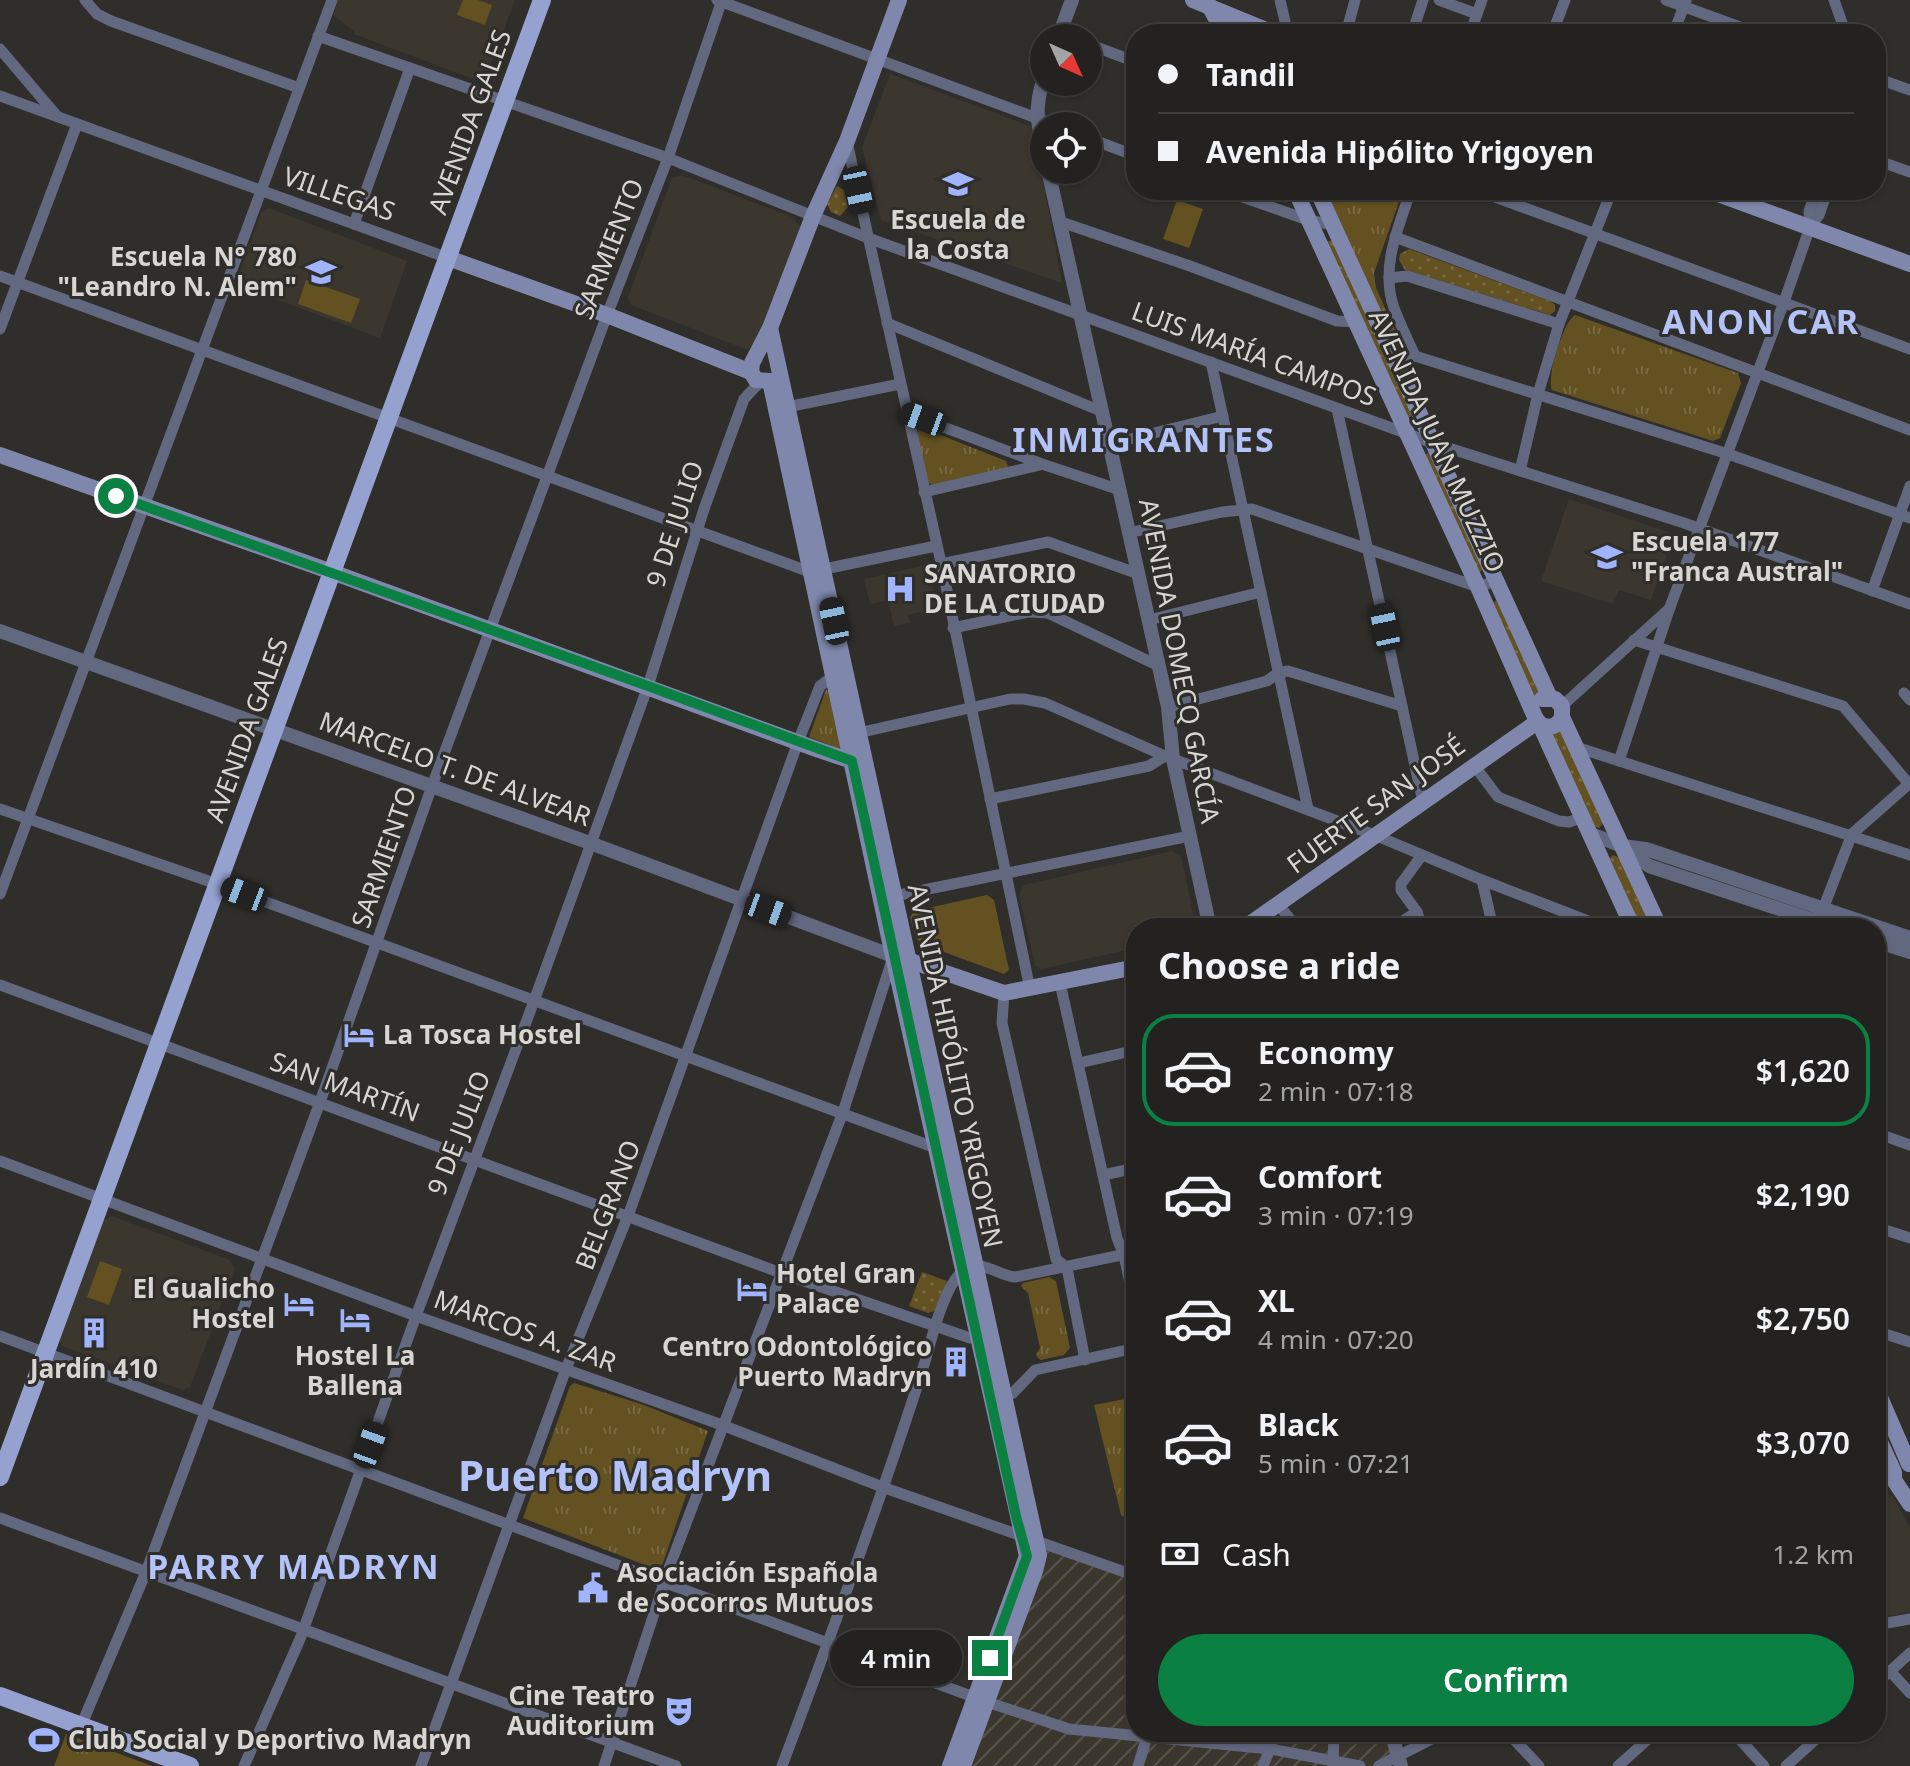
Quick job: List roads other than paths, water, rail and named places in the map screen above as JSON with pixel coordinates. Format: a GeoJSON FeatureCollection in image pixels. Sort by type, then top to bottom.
{"type":"FeatureCollection","features":[{"type":"Feature","properties":{"kind":"main road","name":"AVENIDA GALES"},"geometry":{"type":"LineString","coordinates":[[0,1477],[542,0]]}},
{"type":"Feature","properties":{"kind":"main road"},"geometry":{"type":"LineString","coordinates":[[765,371],[770,328],[813,216],[847,141],[899,0]]}},
{"type":"Feature","properties":{"kind":"main road"},"geometry":{"type":"LineString","coordinates":[[1193,0],[1209,3],[1252,24]]}},
{"type":"Feature","properties":{"kind":"main road"},"geometry":{"type":"LineString","coordinates":[[1230,0],[1241,24]]}},
{"type":"Feature","properties":{"kind":"main road"},"geometry":{"type":"LineString","coordinates":[[1209,3],[1219,24]]}},
{"type":"Feature","properties":{"kind":"main road","name":"AVENIDA JUAN MUZZIO"},"geometry":{"type":"LineString","coordinates":[[1299,200],[1629,918]]}},
{"type":"Feature","properties":{"kind":"main road","name":"AVENIDA JUAN MUZZIO"},"geometry":{"type":"LineString","coordinates":[[1322,200],[1495,581],[1558,707],[1655,918]]}},
{"type":"Feature","properties":{"kind":"main road"},"geometry":{"type":"LineString","coordinates":[[1735,200],[1910,264]]}},
{"type":"Feature","properties":{"kind":"main road","name":"VILLEGAS"},"geometry":{"type":"LineString","coordinates":[[448,258],[765,371]]}},
{"type":"Feature","properties":{"kind":"main road","name":"AVENIDA HIPÓLITO YRIGOYEN"},"geometry":{"type":"LineString","coordinates":[[765,371],[787,407],[816,571]]}},
{"type":"Feature","properties":{"kind":"main road","name":"AVENIDA HIPÓLITO YRIGOYEN"},"geometry":{"type":"LineString","coordinates":[[765,371],[816,571],[1028,1537],[1027,1556],[963,1766]]}},
{"type":"Feature","properties":{"kind":"main road"},"geometry":{"type":"LineString","coordinates":[[0,455],[798,742],[857,760]]}},
{"type":"Feature","properties":{"kind":"main road","name":"AVENIDA HIPÓLITO YRIGOYEN"},"geometry":{"type":"LineString","coordinates":[[839,673],[858,733],[857,760]]}},
{"type":"Feature","properties":{"kind":"main road"},"geometry":{"type":"LineString","coordinates":[[1537,703],[1558,707],[1554,726],[1537,720],[1537,703]]}},
{"type":"Feature","properties":{"kind":"main road","name":"FUERTE SAN JOSÉ"},"geometry":{"type":"LineString","coordinates":[[1258,918],[1537,720]]}},
{"type":"Feature","properties":{"kind":"main road"},"geometry":{"type":"LineString","coordinates":[[901,958],[1004,993],[1126,969]]}},
{"type":"Feature","properties":{"kind":"main road"},"geometry":{"type":"LineString","coordinates":[[1886,1421],[1910,1504]]}},
{"type":"Feature","properties":{"kind":"main road"},"geometry":{"type":"LineString","coordinates":[[1886,1449],[1903,1476]]}},
{"type":"Feature","properties":{"kind":"main road"},"geometry":{"type":"LineString","coordinates":[[0,1696],[190,1766]]}},
{"type":"Feature","properties":{"kind":"main road","name":"AVENIDA HIPÓLITO YRIGOYEN"},"geometry":{"type":"LineString","coordinates":[[950,1766],[981,1700]]}},
{"type":"Feature","properties":{"kind":"street"},"geometry":{"type":"LineString","coordinates":[[85,0],[97,14],[111,21],[299,88]]}},
{"type":"Feature","properties":{"kind":"street"},"geometry":{"type":"LineString","coordinates":[[0,894],[332,0]]}},
{"type":"Feature","properties":{"kind":"street"},"geometry":{"type":"LineString","coordinates":[[1066,24],[1072,0]]}},
{"type":"Feature","properties":{"kind":"street"},"geometry":{"type":"LineString","coordinates":[[1280,0],[1286,24]]}},
{"type":"Feature","properties":{"kind":"street"},"geometry":{"type":"LineString","coordinates":[[1349,24],[1355,0]]}},
{"type":"Feature","properties":{"kind":"street"},"geometry":{"type":"LineString","coordinates":[[1415,24],[1423,0]]}},
{"type":"Feature","properties":{"kind":"street"},"geometry":{"type":"LineString","coordinates":[[1439,0],[1477,14]]}},
{"type":"Feature","properties":{"kind":"street"},"geometry":{"type":"LineString","coordinates":[[1474,24],[1482,0]]}},
{"type":"Feature","properties":{"kind":"street"},"geometry":{"type":"LineString","coordinates":[[1556,24],[1565,0]]}},
{"type":"Feature","properties":{"kind":"street"},"geometry":{"type":"LineString","coordinates":[[1666,0],[1685,3],[1735,24]]}},
{"type":"Feature","properties":{"kind":"street"},"geometry":{"type":"LineString","coordinates":[[1834,0],[1842,24]]}},
{"type":"Feature","properties":{"kind":"street"},"geometry":{"type":"LineString","coordinates":[[720,1],[1030,116]]}},
{"type":"Feature","properties":{"kind":"street","name":"SARMIENTO"},"geometry":{"type":"LineString","coordinates":[[81,1726],[146,1572],[320,1102],[432,786],[668,158],[720,1]]}},
{"type":"Feature","properties":{"kind":"street"},"geometry":{"type":"LineString","coordinates":[[1677,24],[1685,3]]}},
{"type":"Feature","properties":{"kind":"street","name":"LUIS MARÍA CAMPOS"},"geometry":{"type":"LineString","coordinates":[[318,36],[668,158],[868,238],[1337,409],[1699,528],[1910,604]]}},
{"type":"Feature","properties":{"kind":"street"},"geometry":{"type":"LineString","coordinates":[[0,49],[57,117]]}},
{"type":"Feature","properties":{"kind":"street"},"geometry":{"type":"LineString","coordinates":[[1102,49],[1126,58]]}},
{"type":"Feature","properties":{"kind":"street"},"geometry":{"type":"LineString","coordinates":[[354,224],[410,68]]}},
{"type":"Feature","properties":{"kind":"street"},"geometry":{"type":"LineString","coordinates":[[1886,82],[1910,90]]}},
{"type":"Feature","properties":{"kind":"street","name":"VILLEGAS"},"geometry":{"type":"LineString","coordinates":[[0,96],[448,258]]}},
{"type":"Feature","properties":{"kind":"street"},"geometry":{"type":"LineString","coordinates":[[0,329],[77,124]]}},
{"type":"Feature","properties":{"kind":"street"},"geometry":{"type":"LineString","coordinates":[[847,141],[941,564],[1030,989]]}},
{"type":"Feature","properties":{"kind":"street"},"geometry":{"type":"LineString","coordinates":[[1102,143],[1126,152]]}},
{"type":"Feature","properties":{"kind":"street"},"geometry":{"type":"LineString","coordinates":[[1886,164],[1910,172]]}},
{"type":"Feature","properties":{"kind":"street","name":"AVENIDA DOMECQ GARCÍA"},"geometry":{"type":"LineString","coordinates":[[1052,184],[1168,707],[1169,758],[1208,918]]}},
{"type":"Feature","properties":{"kind":"street"},"geometry":{"type":"LineString","coordinates":[[1251,200],[1308,220],[1333,225]]}},
{"type":"Feature","properties":{"kind":"street"},"geometry":{"type":"LineString","coordinates":[[1408,200],[1389,261],[1389,278],[1393,305],[1415,356]]}},
{"type":"Feature","properties":{"kind":"street"},"geometry":{"type":"LineString","coordinates":[[1503,200],[1910,349]]}},
{"type":"Feature","properties":{"kind":"street"},"geometry":{"type":"LineString","coordinates":[[1520,471],[1559,324],[1608,200]]}},
{"type":"Feature","properties":{"kind":"street"},"geometry":{"type":"LineString","coordinates":[[1810,227],[1809,211],[1813,200]]}},
{"type":"Feature","properties":{"kind":"street"},"geometry":{"type":"LineString","coordinates":[[1619,761],[1670,607],[1810,227],[1824,200]]}},
{"type":"Feature","properties":{"kind":"street"},"geometry":{"type":"LineString","coordinates":[[1061,222],[1337,321],[1356,322]]}},
{"type":"Feature","properties":{"kind":"street"},"geometry":{"type":"LineString","coordinates":[[1395,237],[1910,430]]}},
{"type":"Feature","properties":{"kind":"street"},"geometry":{"type":"LineString","coordinates":[[0,276],[388,420],[816,571],[936,546]]}},
{"type":"Feature","properties":{"kind":"street"},"geometry":{"type":"LineString","coordinates":[[1389,278],[1407,276],[1559,324]]}},
{"type":"Feature","properties":{"kind":"street"},"geometry":{"type":"LineString","coordinates":[[887,323],[1103,412]]}},
{"type":"Feature","properties":{"kind":"street"},"geometry":{"type":"LineString","coordinates":[[1397,364],[1415,356],[1728,454],[1905,516]]}},
{"type":"Feature","properties":{"kind":"street"},"geometry":{"type":"LineString","coordinates":[[1211,362],[1308,809]]}},
{"type":"Feature","properties":{"kind":"street","name":"9 DE JULIO"},"geometry":{"type":"LineString","coordinates":[[244,1766],[304,1629],[416,1316],[534,1001],[648,686],[744,399],[765,371]]}},
{"type":"Feature","properties":{"kind":"street"},"geometry":{"type":"LineString","coordinates":[[787,407],[900,384]]}},
{"type":"Feature","properties":{"kind":"street"},"geometry":{"type":"LineString","coordinates":[[1337,409],[1423,802]]}},
{"type":"Feature","properties":{"kind":"street"},"geometry":{"type":"LineString","coordinates":[[906,413],[1120,490]]}},
{"type":"Feature","properties":{"kind":"street"},"geometry":{"type":"LineString","coordinates":[[1110,444],[1223,416]]}},
{"type":"Feature","properties":{"kind":"street"},"geometry":{"type":"LineString","coordinates":[[924,492],[1042,464]]}},
{"type":"Feature","properties":{"kind":"street"},"geometry":{"type":"LineString","coordinates":[[1872,591],[1905,516],[1910,486]]}},
{"type":"Feature","properties":{"kind":"street"},"geometry":{"type":"LineString","coordinates":[[1128,533],[1243,508],[1264,512],[1478,587],[1495,581]]}},
{"type":"Feature","properties":{"kind":"street"},"geometry":{"type":"LineString","coordinates":[[941,564],[1048,542],[1136,573]]}},
{"type":"Feature","properties":{"kind":"street"},"geometry":{"type":"LineString","coordinates":[[1149,620],[1261,592]]}},
{"type":"Feature","properties":{"kind":"street"},"geometry":{"type":"LineString","coordinates":[[1558,707],[1670,607]]}},
{"type":"Feature","properties":{"kind":"street"},"geometry":{"type":"LineString","coordinates":[[953,628],[1028,612],[1048,613],[1159,666]]}},
{"type":"Feature","properties":{"kind":"street","name":"MARCELO T. DE ALVEAR"},"geometry":{"type":"LineString","coordinates":[[0,631],[901,958]]}},
{"type":"Feature","properties":{"kind":"street"},"geometry":{"type":"LineString","coordinates":[[1634,640],[1843,706],[1909,784],[1852,834],[1814,918]]}},
{"type":"Feature","properties":{"kind":"street"},"geometry":{"type":"LineString","coordinates":[[1168,707],[1267,681],[1278,673],[1288,671],[1402,706]]}},
{"type":"Feature","properties":{"kind":"street","name":"BELGRANO"},"geometry":{"type":"LineString","coordinates":[[421,1766],[566,1369],[688,1055],[798,742],[820,686],[839,673]]}},
{"type":"Feature","properties":{"kind":"street"},"geometry":{"type":"LineString","coordinates":[[858,733],[1010,699],[1036,701],[1169,758],[1308,809],[1580,918]]}},
{"type":"Feature","properties":{"kind":"street"},"geometry":{"type":"LineString","coordinates":[[1576,747],[1910,855]]}},
{"type":"Feature","properties":{"kind":"street"},"geometry":{"type":"LineString","coordinates":[[990,799],[1149,766],[1169,758]]}},
{"type":"Feature","properties":{"kind":"street"},"geometry":{"type":"LineString","coordinates":[[1473,764],[1498,797],[1559,821],[1569,822],[1583,817]]}},
{"type":"Feature","properties":{"kind":"street"},"geometry":{"type":"LineString","coordinates":[[0,809],[217,884],[942,1146]]}},
{"type":"Feature","properties":{"kind":"street"},"geometry":{"type":"LineString","coordinates":[[1591,834],[1622,846],[1646,849],[1812,918]]}},
{"type":"Feature","properties":{"kind":"street"},"geometry":{"type":"LineString","coordinates":[[888,898],[1190,836]]}},
{"type":"Feature","properties":{"kind":"street"},"geometry":{"type":"LineString","coordinates":[[1419,918],[1401,890],[1401,884],[1422,855]]}},
{"type":"Feature","properties":{"kind":"street"},"geometry":{"type":"LineString","coordinates":[[1482,880],[1491,918]]}},
{"type":"Feature","properties":{"kind":"street"},"geometry":{"type":"LineString","coordinates":[[1278,904],[1289,918]]}},
{"type":"Feature","properties":{"kind":"street"},"geometry":{"type":"LineString","coordinates":[[1408,918],[1417,912]]}},
{"type":"Feature","properties":{"kind":"street"},"geometry":{"type":"LineString","coordinates":[[1886,933],[1910,938]]}},
{"type":"Feature","properties":{"kind":"street"},"geometry":{"type":"LineString","coordinates":[[1886,944],[1910,952]]}},
{"type":"Feature","properties":{"kind":"street"},"geometry":{"type":"LineString","coordinates":[[604,1766],[664,1582],[901,958]]}},
{"type":"Feature","properties":{"kind":"street"},"geometry":{"type":"LineString","coordinates":[[1060,983],[1117,1238],[1126,1249]]}},
{"type":"Feature","properties":{"kind":"street","name":"SAN MARTÍN"},"geometry":{"type":"LineString","coordinates":[[0,985],[781,1273],[970,1338],[984,1336]]}},
{"type":"Feature","properties":{"kind":"street"},"geometry":{"type":"LineString","coordinates":[[1004,993],[1002,1023],[1056,1259],[1067,1268],[1085,1360]]}},
{"type":"Feature","properties":{"kind":"street"},"geometry":{"type":"LineString","coordinates":[[1079,1063],[1126,1052]]}},
{"type":"Feature","properties":{"kind":"street"},"geometry":{"type":"LineString","coordinates":[[1886,1137],[1910,1145]]}},
{"type":"Feature","properties":{"kind":"street","name":"MARCOS A. ZAR"},"geometry":{"type":"LineString","coordinates":[[0,1161],[416,1316],[722,1425],[885,1488],[1126,1572]]}},
{"type":"Feature","properties":{"kind":"street"},"geometry":{"type":"LineString","coordinates":[[1103,1175],[1126,1170]]}},
{"type":"Feature","properties":{"kind":"street"},"geometry":{"type":"LineString","coordinates":[[1886,1230],[1910,1238]]}},
{"type":"Feature","properties":{"kind":"street"},"geometry":{"type":"LineString","coordinates":[[782,1766],[885,1488],[953,1282],[969,1268],[986,1267],[1004,1276],[1015,1277],[1126,1255]]}},
{"type":"Feature","properties":{"kind":"street"},"geometry":{"type":"LineString","coordinates":[[1886,1334],[1910,1342]]}},
{"type":"Feature","properties":{"kind":"street"},"geometry":{"type":"LineString","coordinates":[[0,1336],[981,1700],[1069,1729],[1126,1735]]}},
{"type":"Feature","properties":{"kind":"street"},"geometry":{"type":"LineString","coordinates":[[998,1400],[1035,1370],[1126,1350]]}},
{"type":"Feature","properties":{"kind":"street"},"geometry":{"type":"LineString","coordinates":[[0,1518],[676,1766]]}},
{"type":"Feature","properties":{"kind":"street"},"geometry":{"type":"LineString","coordinates":[[1886,1623],[1910,1619]]}},
{"type":"Feature","properties":{"kind":"street"},"geometry":{"type":"LineString","coordinates":[[1886,1675],[1910,1653]]}},
{"type":"Feature","properties":{"kind":"street"},"geometry":{"type":"LineString","coordinates":[[1890,1671],[1910,1693]]}},
{"type":"Feature","properties":{"kind":"street"},"geometry":{"type":"LineString","coordinates":[[1138,1766],[1145,1742]]}},
{"type":"Feature","properties":{"kind":"street"},"geometry":{"type":"LineString","coordinates":[[1198,1742],[1270,1749],[1360,1766]]}},
{"type":"Feature","properties":{"kind":"street"},"geometry":{"type":"LineString","coordinates":[[1333,1763],[1334,1742]]}},
{"type":"Feature","properties":{"kind":"street"},"geometry":{"type":"LineString","coordinates":[[1379,1766],[1400,1761],[1429,1742]]}},
{"type":"Feature","properties":{"kind":"street"},"geometry":{"type":"LineString","coordinates":[[1516,1742],[1539,1766]]}},
{"type":"Feature","properties":{"kind":"street"},"geometry":{"type":"LineString","coordinates":[[1618,1766],[1645,1742]]}},
{"type":"Feature","properties":{"kind":"street"},"geometry":{"type":"LineString","coordinates":[[1742,1742],[1764,1766]]}},
{"type":"Feature","properties":{"kind":"street"},"geometry":{"type":"LineString","coordinates":[[1786,1766],[1813,1742]]}},
{"type":"Feature","properties":{"kind":"street"},"geometry":{"type":"LineString","coordinates":[[1263,1766],[1270,1749]]}},
{"type":"Feature","properties":{"kind":"place","name":"Escuela de la Costa"},"geometry":{"type":"Point","coordinates":[958,184]}},
{"type":"Feature","properties":{"kind":"place","name":"Escuela N° 780 \"Leandro N. Alem\""},"geometry":{"type":"Point","coordinates":[321,272]}},
{"type":"Feature","properties":{"kind":"place","name":"Escuela 177 \"Franca Austral\""},"geometry":{"type":"Point","coordinates":[1607,557]}},
{"type":"Feature","properties":{"kind":"place","name":"SANATORIO DE LA CIUDAD"},"geometry":{"type":"Point","coordinates":[900,589]}},
{"type":"Feature","properties":{"kind":"place","name":"La Tosca Hostel"},"geometry":{"type":"Point","coordinates":[359,1035]}},
{"type":"Feature","properties":{"kind":"place","name":"Hotel Gran Palace"},"geometry":{"type":"Point","coordinates":[752,1289]}},
{"type":"Feature","properties":{"kind":"place","name":"El Gualicho Hostel"},"geometry":{"type":"Point","coordinates":[299,1304]}},
{"type":"Feature","properties":{"kind":"place","name":"Hostel La Ballena"},"geometry":{"type":"Point","coordinates":[355,1320]}},
{"type":"Feature","properties":{"kind":"place","name":"Jardín 410"},"geometry":{"type":"Point","coordinates":[94,1333]}},
{"type":"Feature","properties":{"kind":"place","name":"Centro Odontológico Puerto Madryn"},"geometry":{"type":"Point","coordinates":[956,1362]}},
{"type":"Feature","properties":{"kind":"place","name":"Asociación Española de Socorros Mutuos"},"geometry":{"type":"Point","coordinates":[593,1588]}},
{"type":"Feature","properties":{"kind":"place","name":"Cine Teatro Auditorium"},"geometry":{"type":"Point","coordinates":[679,1711]}},
{"type":"Feature","properties":{"kind":"place","name":"Club Social y Deportivo Madryn"},"geometry":{"type":"Point","coordinates":[44,1740]}},
{"type":"Feature","properties":{"kind":"district","name":"ANON CAR"},"geometry":{"type":"Point","coordinates":[1761,322]}},
{"type":"Feature","properties":{"kind":"district","name":"INMIGRANTES"},"geometry":{"type":"Point","coordinates":[1144,440]}},
{"type":"Feature","properties":{"kind":"district","name":"Puerto Madryn"},"geometry":{"type":"Point","coordinates":[615,1476]}},
{"type":"Feature","properties":{"kind":"district","name":"PARRY MADRYN"},"geometry":{"type":"Point","coordinates":[294,1567]}}]}
